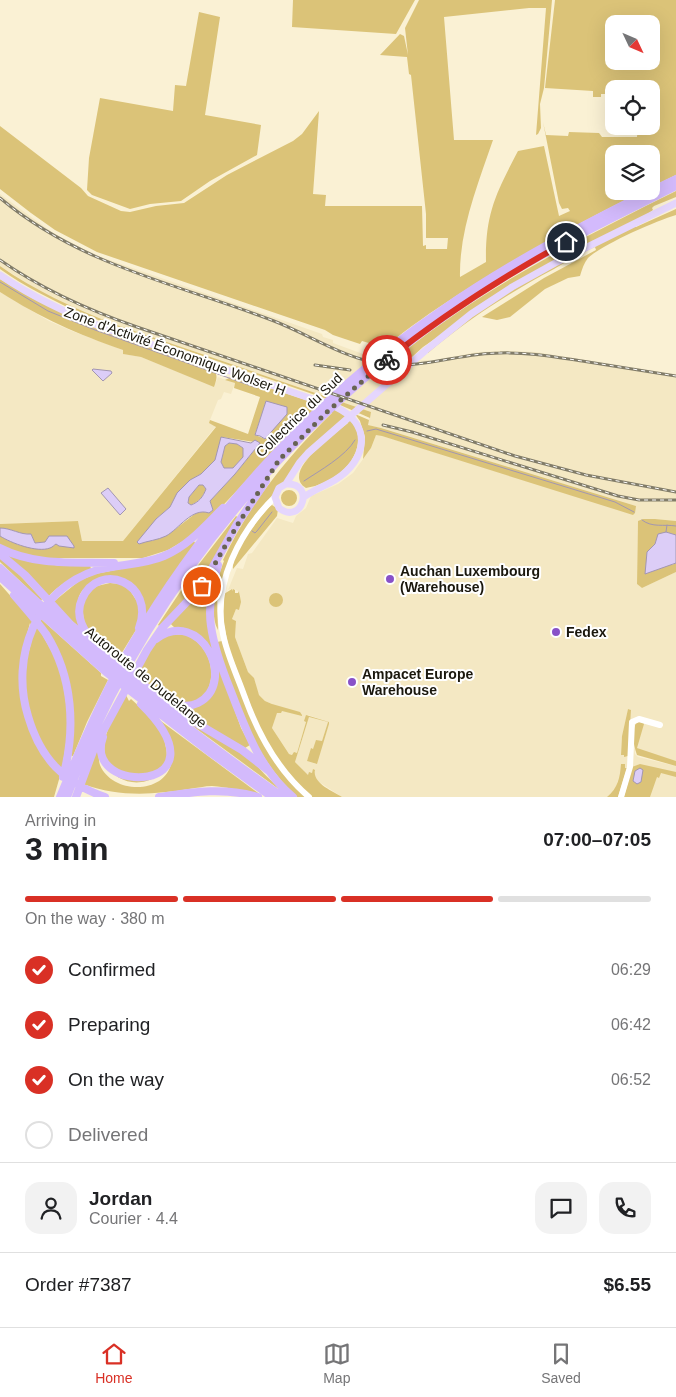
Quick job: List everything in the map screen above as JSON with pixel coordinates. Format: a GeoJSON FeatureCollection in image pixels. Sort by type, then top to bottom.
{"type":"FeatureCollection","features":[{"type":"Feature","properties":{"kind":"highway","name":"Collectrice du Sud"},"geometry":{"type":"LineString","coordinates":[[660,187],[676,179]]}},
{"type":"Feature","properties":{"kind":"highway","name":"Collectrice du Sud"},"geometry":{"type":"LineString","coordinates":[[397,348],[528,264],[676,186]]}},
{"type":"Feature","properties":{"kind":"highway","name":"Collectrice du Sud"},"geometry":{"type":"LineString","coordinates":[[129,666],[133,644],[210,530],[248,484],[324,410],[440,311],[483,282],[562,236],[633,200]]}},
{"type":"Feature","properties":{"kind":"highway","name":"Collectrice du Sud"},"geometry":{"type":"LineString","coordinates":[[117,688],[170,598],[198,558],[238,507],[324,410]]}},
{"type":"Feature","properties":{"kind":"highway"},"geometry":{"type":"LineString","coordinates":[[146,650],[162,628],[202,586],[279,460]]}},
{"type":"Feature","properties":{"kind":"highway"},"geometry":{"type":"LineString","coordinates":[[106,797],[88,791],[65,776],[50,761],[34,732],[27,713],[23,691],[24,658],[31,630],[44,607],[56,594],[83,576],[96,571],[152,560],[177,549],[199,532],[248,484]]}},
{"type":"Feature","properties":{"kind":"highway"},"geometry":{"type":"LineString","coordinates":[[226,545],[212,586],[210,607],[211,625],[221,664],[241,719],[260,759],[294,797]]}},
{"type":"Feature","properties":{"kind":"highway"},"geometry":{"type":"LineString","coordinates":[[0,548],[24,558],[38,560],[131,564]]}},
{"type":"Feature","properties":{"kind":"highway"},"geometry":{"type":"LineString","coordinates":[[0,554],[25,575],[70,624],[150,690],[187,718],[242,750],[269,771]]}},
{"type":"Feature","properties":{"kind":"highway","name":"Autoroute de Dudelange"},"geometry":{"type":"LineString","coordinates":[[0,568],[56,620],[164,710],[234,764],[283,797]]}},
{"type":"Feature","properties":{"kind":"highway"},"geometry":{"type":"LineString","coordinates":[[0,577],[47,636],[61,667],[68,689],[71,714],[71,782],[68,797]]}},
{"type":"Feature","properties":{"kind":"highway","name":"Autoroute de Dudelange"},"geometry":{"type":"LineString","coordinates":[[0,577],[106,672],[211,753],[272,797]]}},
{"type":"Feature","properties":{"kind":"highway"},"geometry":{"type":"LineString","coordinates":[[97,646],[81,625],[78,610],[80,602],[88,589],[100,581],[107,580],[127,584],[138,595],[142,603],[142,620],[133,644]]}},
{"type":"Feature","properties":{"kind":"highway"},"geometry":{"type":"LineString","coordinates":[[129,666],[156,639],[170,631],[183,630],[190,633],[208,648],[214,664],[214,680],[209,694],[201,702],[182,706],[174,704],[150,690]]}},
{"type":"Feature","properties":{"kind":"highway"},"geometry":{"type":"LineString","coordinates":[[106,672],[154,718],[164,731],[169,742],[171,755],[168,766],[162,776],[149,786]]}},
{"type":"Feature","properties":{"kind":"highway"},"geometry":{"type":"LineString","coordinates":[[71,782],[117,688]]}},
{"type":"Feature","properties":{"kind":"highway"},"geometry":{"type":"LineString","coordinates":[[110,778],[102,764],[100,752],[117,688]]}},
{"type":"Feature","properties":{"kind":"highway"},"geometry":{"type":"LineString","coordinates":[[58,797],[71,782],[108,721]]}},
{"type":"Feature","properties":{"kind":"highway"},"geometry":{"type":"LineString","coordinates":[[159,797],[225,790],[258,797]]}},
{"type":"Feature","properties":{"kind":"main road"},"geometry":{"type":"LineString","coordinates":[[295,470],[298,487],[304,497],[302,505],[295,511],[286,512],[282,510],[276,501],[278,488],[286,484],[295,470],[304,457],[426,350],[471,314],[512,287],[571,255],[676,203]]}},
{"type":"Feature","properties":{"kind":"main road","name":"Zone d'Activité Économique Wolser H"},"geometry":{"type":"LineString","coordinates":[[0,275],[33,296],[87,321],[336,407],[347,413],[352,417],[359,430],[361,437],[359,453],[342,475],[304,497]]}},
{"type":"Feature","properties":{"kind":"main road"},"geometry":{"type":"LineString","coordinates":[[286,484],[298,487]]}},
{"type":"Feature","properties":{"kind":"main road","name":"Zone d'Activité Économique Wolser H"},"geometry":{"type":"LineString","coordinates":[[298,487],[306,490],[319,487]]}},
{"type":"Feature","properties":{"kind":"main road"},"geometry":{"type":"LineString","coordinates":[[276,501],[267,505],[247,531],[230,567],[222,595],[221,620],[227,650],[265,744],[280,766],[309,797]]}},
{"type":"Feature","properties":{"kind":"main road"},"geometry":{"type":"LineString","coordinates":[[621,797],[630,767],[632,722],[639,719],[660,725]]}},
{"type":"Feature","properties":{"kind":"shaded area"},"geometry":{"type":"Polygon","coordinates":[[[293,0],[415,0],[396,34],[292,27],[293,0]]]}},
{"type":"Feature","properties":{"kind":"shaded area"},"geometry":{"type":"Polygon","coordinates":[[[419,0],[552,0],[544,88],[540,104],[541,128],[536,135],[546,8],[444,17],[454,140],[493,140],[470,207],[463,242],[460,277],[486,262],[487,230],[493,204],[518,151],[544,146],[559,216],[570,211],[568,208],[562,209],[559,203],[543,122],[546,135],[568,136],[569,132],[599,133],[602,137],[660,135],[660,80],[605,80],[605,94],[601,94],[601,97],[593,97],[593,91],[545,88],[555,0],[676,0],[676,175],[660,183],[660,145],[605,145],[605,200],[626,200],[525,254],[456,296],[388,345],[406,350],[470,304],[536,264],[676,191],[676,197],[654,206],[653,210],[649,213],[527,276],[423,347],[412,357],[381,350],[379,346],[362,341],[360,344],[333,335],[325,330],[97,252],[55,230],[0,189],[0,126],[81,188],[88,196],[121,211],[130,212],[156,206],[184,203],[227,175],[293,141],[302,134],[319,111],[313,194],[326,195],[325,206],[422,206],[423,246],[426,245],[426,249],[447,249],[448,238],[426,238],[426,214],[411,75],[409,74],[407,57],[380,55],[400,34],[404,36],[408,55],[405,28],[419,0]]]}},
{"type":"Feature","properties":{"kind":"shaded area"},"geometry":{"type":"Polygon","coordinates":[[[199,12],[220,17],[205,115],[261,125],[257,155],[210,181],[181,201],[150,204],[130,209],[92,195],[87,190],[89,158],[100,98],[173,111],[175,85],[186,86],[199,12]]]}},
{"type":"Feature","properties":{"kind":"shaded area"},"geometry":{"type":"Polygon","coordinates":[[[0,194],[53,233],[95,255],[322,334],[323,337],[333,340],[333,343],[363,354],[366,348],[399,359],[408,361],[430,360],[428,362],[477,352],[535,352],[676,375],[676,521],[655,519],[638,523],[637,584],[642,588],[676,572],[676,761],[642,751],[637,748],[634,741],[635,754],[638,757],[676,766],[676,797],[618,797],[620,774],[615,790],[607,797],[342,797],[316,780],[315,770],[308,776],[295,762],[309,717],[328,722],[322,741],[311,749],[307,761],[316,764],[329,722],[308,715],[297,753],[289,754],[272,728],[277,712],[272,704],[265,701],[259,695],[255,681],[248,672],[235,637],[236,621],[232,619],[236,609],[239,610],[240,592],[234,589],[233,591],[231,589],[228,590],[237,568],[243,569],[248,554],[252,553],[277,518],[293,523],[296,516],[306,508],[311,496],[338,484],[353,473],[371,448],[376,434],[631,513],[636,506],[367,425],[371,412],[114,324],[59,301],[0,266],[0,194]],[[628,709],[622,736],[621,755],[624,755],[631,710],[628,709]]]}},
{"type":"Feature","properties":{"kind":"shaded area"},"geometry":{"type":"Polygon","coordinates":[[[676,209],[676,215],[656,222],[595,252],[583,266],[580,276],[568,278],[545,289],[510,317],[497,320],[482,317],[544,278],[596,250],[595,247],[505,297],[427,352],[484,308],[504,295],[567,260],[632,227],[636,227],[676,209]]]}},
{"type":"Feature","properties":{"kind":"shaded area"},"geometry":{"type":"Polygon","coordinates":[[[0,266],[41,291],[99,318],[371,412],[370,418],[324,398],[81,314],[19,282],[0,269],[0,266]]]}},
{"type":"Feature","properties":{"kind":"shaded area"},"geometry":{"type":"Polygon","coordinates":[[[0,279],[32,298],[213,369],[217,377],[214,387],[141,357],[123,354],[123,350],[45,318],[0,292],[0,279]]]}},
{"type":"Feature","properties":{"kind":"shaded area"},"geometry":{"type":"Polygon","coordinates":[[[0,292],[49,321],[123,350],[123,354],[141,357],[214,386],[218,377],[235,383],[231,394],[224,392],[221,399],[218,400],[210,420],[216,426],[123,541],[82,541],[78,521],[0,524],[0,292]]]}},
{"type":"Feature","properties":{"kind":"shaded area"},"geometry":{"type":"Polygon","coordinates":[[[93,369],[111,371],[112,373],[103,381],[93,369]]]}},
{"type":"Feature","properties":{"kind":"shaded area"},"geometry":{"type":"Polygon","coordinates":[[[233,376],[336,410],[352,422],[358,436],[354,455],[342,471],[325,482],[306,488],[300,481],[300,473],[304,464],[312,454],[348,423],[344,419],[255,515],[220,585],[217,600],[218,630],[214,614],[215,596],[223,560],[234,539],[245,519],[285,463],[332,413],[316,407],[210,519],[190,537],[168,550],[143,558],[40,558],[0,546],[0,536],[19,545],[50,548],[55,544],[74,546],[46,542],[35,543],[31,534],[0,528],[0,524],[78,521],[82,541],[123,541],[216,427],[209,423],[210,420],[248,434],[260,397],[234,388],[235,383],[225,380],[233,376]],[[266,401],[255,435],[265,439],[266,439],[266,401]],[[222,437],[215,460],[201,474],[190,480],[170,507],[156,519],[169,534],[196,513],[212,509],[210,501],[260,443],[222,437]]]}},
{"type":"Feature","properties":{"kind":"shaded area"},"geometry":{"type":"Polygon","coordinates":[[[266,401],[287,407],[287,414],[265,439],[255,435],[266,401]]]}},
{"type":"Feature","properties":{"kind":"shaded area"},"geometry":{"type":"Polygon","coordinates":[[[355,414],[369,420],[368,425],[636,506],[635,513],[633,515],[382,436],[376,435],[371,448],[363,459],[365,437],[360,421],[355,414]]]}},
{"type":"Feature","properties":{"kind":"shaded area"},"geometry":{"type":"Polygon","coordinates":[[[221,437],[251,443],[255,440],[260,443],[210,501],[213,510],[209,513],[197,513],[191,516],[171,533],[160,539],[139,544],[137,542],[156,519],[170,507],[177,493],[215,460],[221,437]],[[229,443],[225,446],[221,462],[224,468],[233,468],[243,457],[243,448],[237,444],[229,443]],[[199,485],[189,497],[188,503],[191,505],[200,499],[206,489],[203,485],[199,485]]]}},
{"type":"Feature","properties":{"kind":"shaded area"},"geometry":{"type":"Polygon","coordinates":[[[229,443],[237,444],[243,448],[243,457],[233,468],[224,468],[221,462],[225,446],[229,443]]]}},
{"type":"Feature","properties":{"kind":"shaded area"},"geometry":{"type":"Polygon","coordinates":[[[199,485],[203,485],[206,489],[204,494],[191,505],[188,503],[189,497],[199,485]]]}},
{"type":"Feature","properties":{"kind":"shaded area"},"geometry":{"type":"Polygon","coordinates":[[[108,488],[126,509],[120,515],[101,493],[108,488]]]}},
{"type":"Feature","properties":{"kind":"shaded area"},"geometry":{"type":"Polygon","coordinates":[[[286,490],[292,490],[297,495],[295,504],[286,506],[281,501],[281,495],[286,490]]]}},
{"type":"Feature","properties":{"kind":"shaded area"},"geometry":{"type":"Polygon","coordinates":[[[272,505],[278,509],[277,516],[233,569],[237,554],[246,536],[272,505]]]}},
{"type":"Feature","properties":{"kind":"shaded area"},"geometry":{"type":"Polygon","coordinates":[[[236,516],[239,518],[205,578],[161,627],[158,625],[196,568],[236,516]]]}},
{"type":"Feature","properties":{"kind":"shaded area"},"geometry":{"type":"Polygon","coordinates":[[[643,519],[676,521],[676,535],[666,532],[647,552],[672,565],[676,563],[676,572],[642,588],[637,584],[638,521],[643,519]]]}},
{"type":"Feature","properties":{"kind":"shaded area"},"geometry":{"type":"Polygon","coordinates":[[[0,528],[31,534],[35,543],[45,542],[49,536],[67,536],[74,548],[56,544],[51,548],[45,549],[24,546],[0,536],[0,528]]]}},
{"type":"Feature","properties":{"kind":"shaded area"},"geometry":{"type":"Polygon","coordinates":[[[666,532],[676,535],[676,563],[645,574],[647,552],[655,544],[658,534],[666,532]]]}},
{"type":"Feature","properties":{"kind":"shaded area"},"geometry":{"type":"Polygon","coordinates":[[[193,540],[196,544],[144,619],[145,608],[124,580],[95,583],[83,590],[78,603],[79,627],[52,603],[79,581],[95,574],[126,568],[193,540]]]}},
{"type":"Feature","properties":{"kind":"shaded area"},"geometry":{"type":"Polygon","coordinates":[[[4,552],[26,561],[62,566],[90,565],[91,569],[68,581],[47,598],[4,552]]]}},
{"type":"Feature","properties":{"kind":"shaded area"},"geometry":{"type":"Polygon","coordinates":[[[0,557],[42,599],[41,601],[0,562],[0,557]]]}},
{"type":"Feature","properties":{"kind":"shaded area"},"geometry":{"type":"Polygon","coordinates":[[[211,576],[214,656],[205,646],[170,623],[211,576]]]}},
{"type":"Feature","properties":{"kind":"shaded area"},"geometry":{"type":"Polygon","coordinates":[[[110,583],[121,584],[129,589],[140,606],[139,625],[118,659],[85,629],[82,606],[89,592],[97,586],[110,583]]]}},
{"type":"Feature","properties":{"kind":"shaded area"},"geometry":{"type":"Polygon","coordinates":[[[0,584],[38,627],[57,661],[62,676],[69,723],[62,770],[45,747],[32,721],[28,707],[25,679],[26,664],[32,638],[30,623],[24,645],[21,695],[48,763],[60,776],[54,797],[0,797],[0,584]]]}},
{"type":"Feature","properties":{"kind":"shaded area"},"geometry":{"type":"Polygon","coordinates":[[[232,589],[232,591],[233,589],[235,590],[235,593],[239,591],[241,602],[239,610],[236,609],[232,619],[236,621],[235,637],[248,672],[254,678],[259,695],[265,701],[300,712],[302,715],[282,711],[277,713],[272,728],[289,754],[292,755],[294,752],[297,753],[306,722],[304,721],[306,715],[329,722],[317,764],[307,761],[316,740],[322,741],[328,722],[309,717],[295,762],[308,775],[309,772],[312,773],[313,769],[315,770],[315,775],[320,783],[342,797],[312,797],[281,764],[259,728],[229,649],[223,620],[224,594],[232,589]]]}},
{"type":"Feature","properties":{"kind":"shaded area"},"geometry":{"type":"Polygon","coordinates":[[[276,593],[281,595],[283,600],[281,605],[276,607],[271,605],[269,600],[271,595],[276,593]]]}},
{"type":"Feature","properties":{"kind":"shaded area"},"geometry":{"type":"Polygon","coordinates":[[[31,610],[101,673],[101,676],[108,680],[87,722],[73,756],[70,755],[65,673],[31,610]]]}},
{"type":"Feature","properties":{"kind":"shaded area"},"geometry":{"type":"Polygon","coordinates":[[[185,634],[199,644],[207,656],[211,669],[210,682],[206,693],[198,701],[186,704],[167,698],[138,674],[156,642],[167,635],[185,634]]]}},
{"type":"Feature","properties":{"kind":"shaded area"},"geometry":{"type":"Polygon","coordinates":[[[222,641],[256,730],[306,797],[297,797],[268,764],[257,745],[230,684],[217,642],[222,641]]]}},
{"type":"Feature","properties":{"kind":"shaded area"},"geometry":{"type":"Polygon","coordinates":[[[217,661],[241,728],[250,745],[245,748],[247,753],[280,790],[179,716],[182,707],[205,701],[217,661]]]}},
{"type":"Feature","properties":{"kind":"shaded area"},"geometry":{"type":"Polygon","coordinates":[[[126,695],[129,701],[131,699],[152,719],[164,738],[166,763],[159,774],[149,780],[136,782],[123,780],[112,772],[105,759],[106,735],[126,695]]]}},
{"type":"Feature","properties":{"kind":"shaded area"},"geometry":{"type":"Polygon","coordinates":[[[628,709],[631,710],[628,756],[624,757],[624,755],[621,755],[622,736],[628,709]]]}},
{"type":"Feature","properties":{"kind":"shaded area"},"geometry":{"type":"Polygon","coordinates":[[[158,719],[262,796],[212,786],[161,793],[135,794],[109,791],[83,784],[99,745],[100,765],[107,775],[117,783],[142,787],[154,784],[163,778],[170,768],[172,749],[158,719]]]}},
{"type":"Feature","properties":{"kind":"shaded area"},"geometry":{"type":"Polygon","coordinates":[[[637,722],[643,722],[644,724],[637,748],[676,761],[676,766],[637,755],[633,734],[637,722]]]}},
{"type":"Feature","properties":{"kind":"shaded area"},"geometry":{"type":"Polygon","coordinates":[[[621,764],[625,764],[625,768],[627,768],[618,797],[607,797],[614,790],[618,782],[621,764]]]}},
{"type":"Feature","properties":{"kind":"shaded area"},"geometry":{"type":"Polygon","coordinates":[[[640,764],[676,772],[676,777],[661,773],[659,778],[657,777],[650,797],[624,797],[632,767],[640,764]]]}},
{"type":"Feature","properties":{"kind":"shaded area"},"geometry":{"type":"Polygon","coordinates":[[[640,768],[643,770],[641,782],[637,784],[633,781],[635,771],[640,768]]]}},
{"type":"Feature","properties":{"kind":"waterway"},"geometry":{"type":"LineString","coordinates":[[0,282],[48,311],[95,330],[257,388]]}},
{"type":"Feature","properties":{"kind":"waterway"},"geometry":{"type":"LineString","coordinates":[[367,431],[376,429],[615,502],[634,512]]}},
{"type":"Feature","properties":{"kind":"waterway"},"geometry":{"type":"LineString","coordinates":[[304,481],[339,457],[355,440]]}},
{"type":"Feature","properties":{"kind":"waterway"},"geometry":{"type":"LineString","coordinates":[[252,531],[255,533],[272,512]]}},
{"type":"Feature","properties":{"kind":"waterway"},"geometry":{"type":"LineString","coordinates":[[642,520],[654,525],[676,526]]}},
{"type":"Feature","properties":{"kind":"waterway"},"geometry":{"type":"LineString","coordinates":[[666,532],[667,525]]}},
{"type":"Feature","properties":{"kind":"railway"},"geometry":{"type":"LineString","coordinates":[[0,198],[31,221],[63,241],[97,257],[166,284],[274,321],[341,352],[369,361],[398,365],[427,363],[470,355],[521,353],[676,376]]}},
{"type":"Feature","properties":{"kind":"railway"},"geometry":{"type":"LineString","coordinates":[[0,260],[33,281],[66,298],[101,314],[137,327],[515,456],[586,475],[676,492]]}},
{"type":"Feature","properties":{"kind":"railway"},"geometry":{"type":"LineString","coordinates":[[315,365],[350,370]]}},
{"type":"Feature","properties":{"kind":"railway"},"geometry":{"type":"LineString","coordinates":[[383,425],[412,432],[618,496],[639,500],[676,500]]}},
{"type":"Feature","properties":{"kind":"way so far"},"geometry":{"type":"LineString","coordinates":[[202,586],[238,524],[279,460],[328,411],[387,360]]}},
{"type":"Feature","properties":{"kind":"place","name":"Auchan Luxembourg (Warehouse)"},"geometry":{"type":"Point","coordinates":[390,579]}},
{"type":"Feature","properties":{"kind":"place","name":"Fedex"},"geometry":{"type":"Point","coordinates":[556,632]}},
{"type":"Feature","properties":{"kind":"place","name":"Ampacet Europe Warehouse"},"geometry":{"type":"Point","coordinates":[352,682]}},
{"type":"Feature","properties":{"kind":"route"},"geometry":{"type":"LineString","coordinates":[[387,360],[445,316],[566,242]]}}]}
